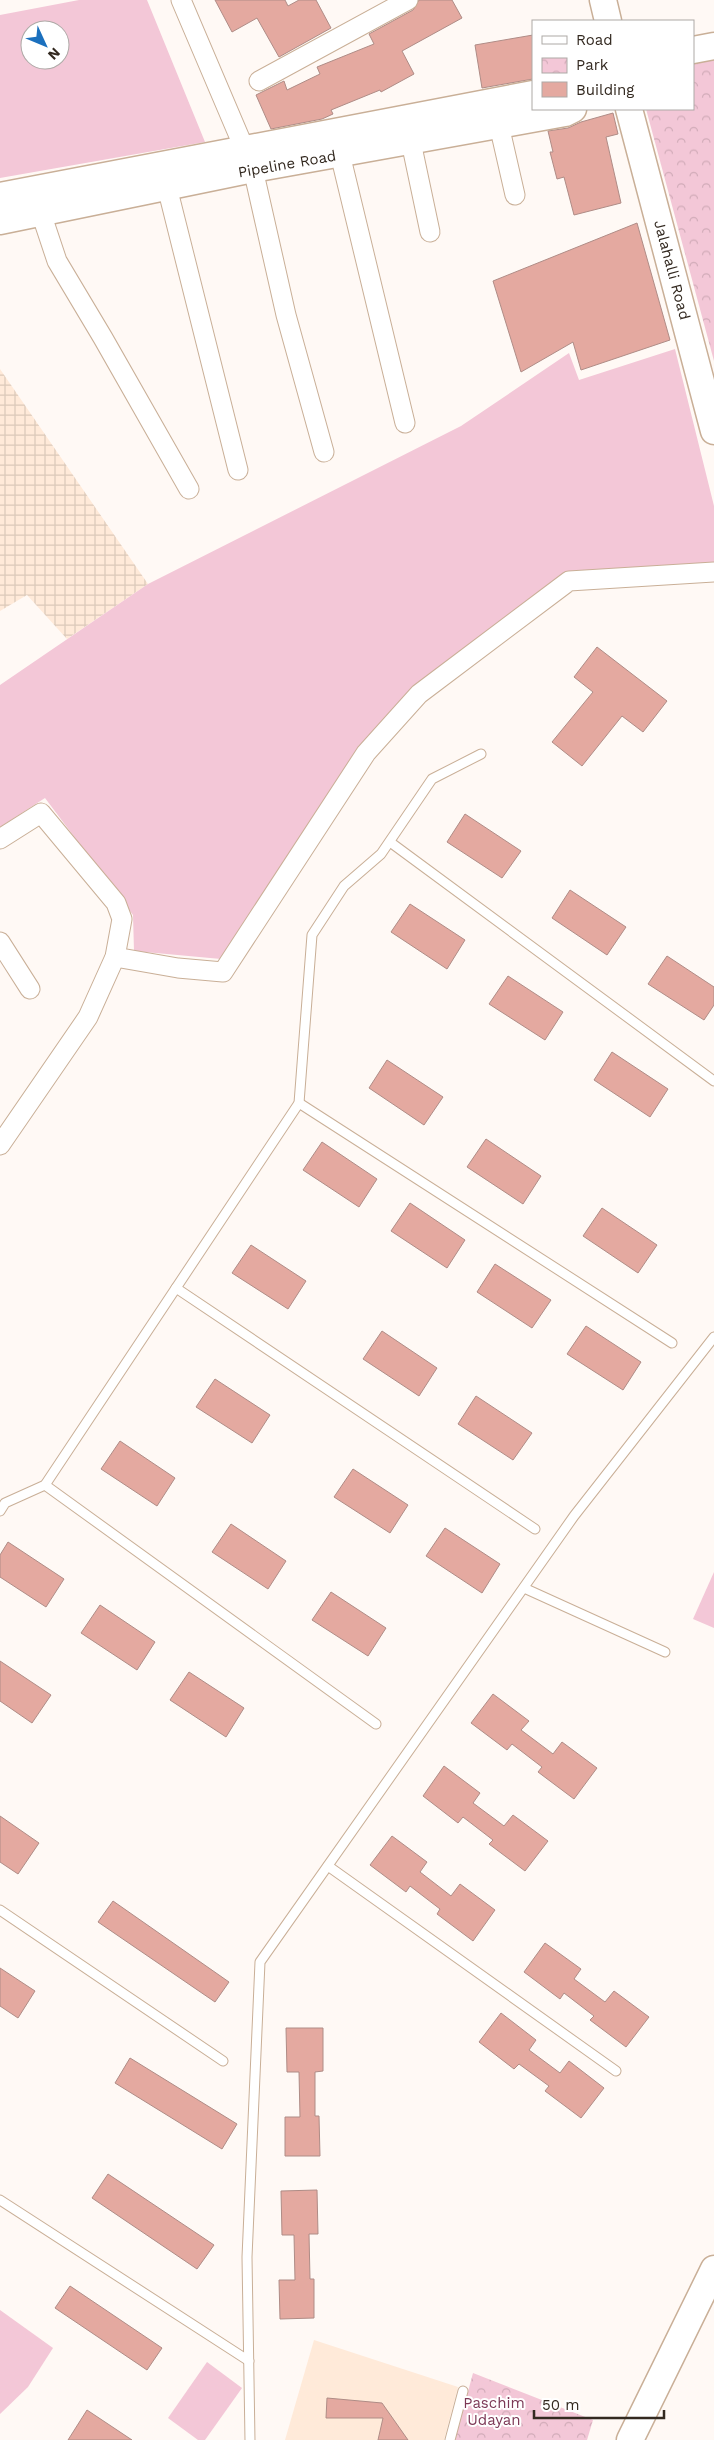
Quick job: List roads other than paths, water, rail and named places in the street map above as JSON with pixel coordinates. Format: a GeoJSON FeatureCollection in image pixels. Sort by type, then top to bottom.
{"type":"FeatureCollection","features":[{"type":"Feature","properties":{"kind":"main road"},"geometry":{"type":"LineString","coordinates":[[602,0],[608,20]]}},
{"type":"Feature","properties":{"kind":"main road"},"geometry":{"type":"LineString","coordinates":[[694,50],[714,46]]}},
{"type":"Feature","properties":{"kind":"main road","name":"Pipeline Road"},"geometry":{"type":"LineString","coordinates":[[0,196],[249,159],[532,94]]}},
{"type":"Feature","properties":{"kind":"main road","name":"Pipeline Road"},"geometry":{"type":"LineString","coordinates":[[0,221],[167,187],[249,159],[340,154],[565,114],[571,110]]}},
{"type":"Feature","properties":{"kind":"main road","name":"Jalahalli Road"},"geometry":{"type":"LineString","coordinates":[[629,110],[714,431]]}},
{"type":"Feature","properties":{"kind":"main road"},"geometry":{"type":"LineString","coordinates":[[630,2440],[714,2269]]}},
{"type":"Feature","properties":{"kind":"street"},"geometry":{"type":"LineString","coordinates":[[182,0],[249,159],[286,315],[324,452]]}},
{"type":"Feature","properties":{"kind":"street"},"geometry":{"type":"LineString","coordinates":[[260,81],[408,0]]}},
{"type":"Feature","properties":{"kind":"street"},"geometry":{"type":"LineString","coordinates":[[499,125],[515,195]]}},
{"type":"Feature","properties":{"kind":"street"},"geometry":{"type":"LineString","coordinates":[[412,142],[430,232]]}},
{"type":"Feature","properties":{"kind":"street"},"geometry":{"type":"LineString","coordinates":[[340,154],[405,423]]}},
{"type":"Feature","properties":{"kind":"street"},"geometry":{"type":"LineString","coordinates":[[167,187],[238,470]]}},
{"type":"Feature","properties":{"kind":"street"},"geometry":{"type":"LineString","coordinates":[[41,213],[57,261],[104,338],[189,489]]}},
{"type":"Feature","properties":{"kind":"street"},"geometry":{"type":"LineString","coordinates":[[115,957],[178,968],[223,972],[366,753],[419,694],[569,581],[714,572]]}},
{"type":"Feature","properties":{"kind":"street"},"geometry":{"type":"LineString","coordinates":[[0,839],[42,813],[116,903],[122,919],[115,957],[88,1017],[0,1145]]}},
{"type":"Feature","properties":{"kind":"street"},"geometry":{"type":"LineString","coordinates":[[0,942],[30,988]]}},
{"type":"Feature","properties":{"kind":"lane"},"geometry":{"type":"LineString","coordinates":[[0,1511],[6,1503],[45,1485],[299,1103],[312,935],[344,886],[382,854],[432,779],[481,754]]}},
{"type":"Feature","properties":{"kind":"lane"},"geometry":{"type":"LineString","coordinates":[[390,842],[714,1081]]}},
{"type":"Feature","properties":{"kind":"lane"},"geometry":{"type":"LineString","coordinates":[[299,1103],[672,1343]]}},
{"type":"Feature","properties":{"kind":"lane"},"geometry":{"type":"LineString","coordinates":[[176,1288],[535,1529]]}},
{"type":"Feature","properties":{"kind":"lane"},"geometry":{"type":"LineString","coordinates":[[250,2440],[247,2257],[260,1962],[574,1516],[714,1337]]}},
{"type":"Feature","properties":{"kind":"lane"},"geometry":{"type":"LineString","coordinates":[[45,1485],[376,1724]]}},
{"type":"Feature","properties":{"kind":"lane"},"geometry":{"type":"LineString","coordinates":[[524,1588],[665,1652]]}},
{"type":"Feature","properties":{"kind":"lane"},"geometry":{"type":"LineString","coordinates":[[328,1866],[616,2070]]}},
{"type":"Feature","properties":{"kind":"lane"},"geometry":{"type":"LineString","coordinates":[[0,1910],[223,2061]]}},
{"type":"Feature","properties":{"kind":"lane"},"geometry":{"type":"LineString","coordinates":[[0,2200],[249,2361]]}},
{"type":"Feature","properties":{"kind":"lane"},"geometry":{"type":"LineString","coordinates":[[450,2440],[463,2391]]}},
{"type":"Feature","properties":{"kind":"park label","name":"Paschim Udayan"},"geometry":{"type":"Point","coordinates":[494,2412]}}]}
